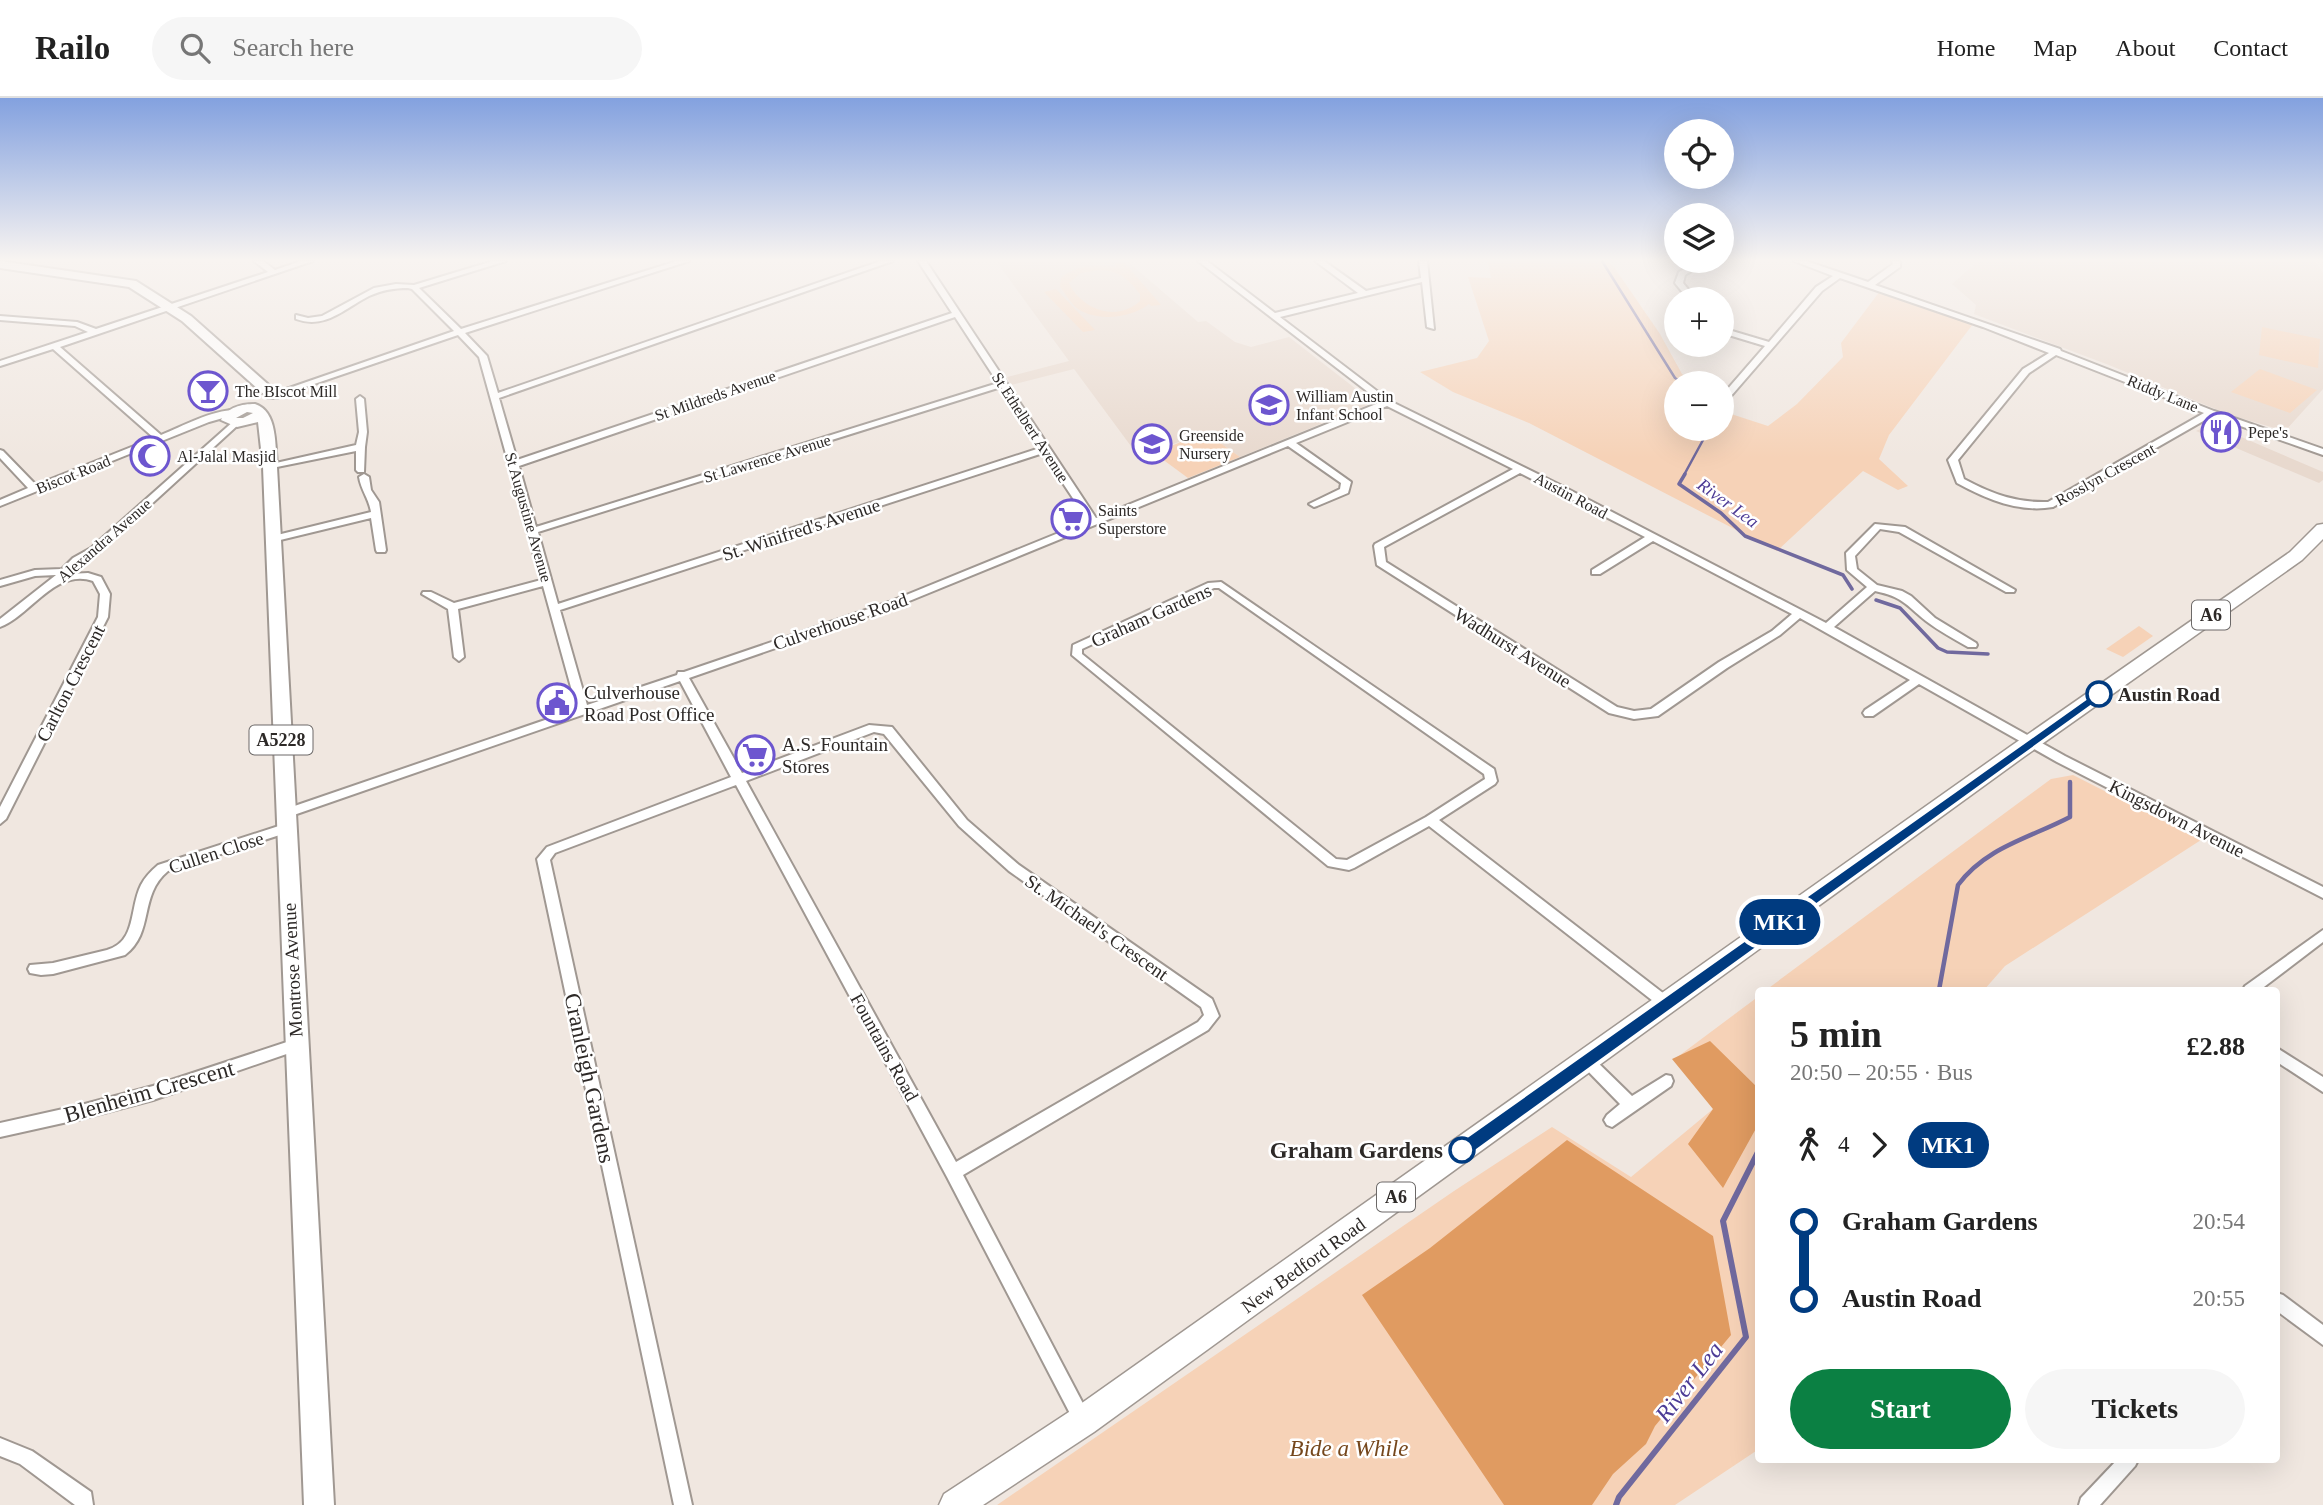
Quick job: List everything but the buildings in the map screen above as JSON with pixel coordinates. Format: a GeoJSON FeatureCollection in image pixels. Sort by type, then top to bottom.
{"type":"FeatureCollection","features":[{"type":"Feature","properties":{"kind":"highway","name":"New Bedford Road"},"geometry":{"type":"LineString","coordinates":[[955,1505],[1083,1422],[2296,555],[2323,529]]}},
{"type":"Feature","properties":{"kind":"highway","name":"New Bedford Road"},"geometry":{"type":"LineString","coordinates":[[2296,555],[2323,544]]}},
{"type":"Feature","properties":{"kind":"main road"},"geometry":{"type":"LineString","coordinates":[[194,327],[273,395]]}},
{"type":"Feature","properties":{"kind":"main road"},"geometry":{"type":"LineString","coordinates":[[236,418],[255,408],[261,412],[273,395]]}},
{"type":"Feature","properties":{"kind":"main road"},"geometry":{"type":"LineString","coordinates":[[236,418],[273,395]]}},
{"type":"Feature","properties":{"kind":"main road","name":"Montrose Avenue"},"geometry":{"type":"LineString","coordinates":[[261,412],[267,435],[270,467],[319,1505]]}},
{"type":"Feature","properties":{"kind":"main road"},"geometry":{"type":"LineString","coordinates":[[236,418],[267,435]]}},
{"type":"Feature","properties":{"kind":"street"},"geometry":{"type":"LineString","coordinates":[[83,327],[97,333]]}},
{"type":"Feature","properties":{"kind":"street"},"geometry":{"type":"LineString","coordinates":[[0,364],[115,327]]}},
{"type":"Feature","properties":{"kind":"street","name":"St Augustine Avenue"},"geometry":{"type":"LineString","coordinates":[[456,327],[483,356],[583,710]]}},
{"type":"Feature","properties":{"kind":"street"},"geometry":{"type":"LineString","coordinates":[[273,395],[479,327]]}},
{"type":"Feature","properties":{"kind":"street"},"geometry":{"type":"LineString","coordinates":[[495,397],[699,327]]}},
{"type":"Feature","properties":{"kind":"street","name":"St Mildreds Avenue"},"geometry":{"type":"LineString","coordinates":[[514,464],[920,327]]}},
{"type":"Feature","properties":{"kind":"street","name":"St Ethelbert Avenue"},"geometry":{"type":"LineString","coordinates":[[965,327],[1094,523]]}},
{"type":"Feature","properties":{"kind":"street","name":"Austin Road"},"geometry":{"type":"LineString","coordinates":[[1287,327],[1387,403],[1827,628],[2032,742]]}},
{"type":"Feature","properties":{"kind":"street"},"geometry":{"type":"LineString","coordinates":[[1734,387],[1787,327]]}},
{"type":"Feature","properties":{"kind":"street","name":"Riddy Lane"},"geometry":{"type":"LineString","coordinates":[[1988,327],[2323,455]]}},
{"type":"Feature","properties":{"kind":"street"},"geometry":{"type":"LineString","coordinates":[[1734,334],[1771,345]]}},
{"type":"Feature","properties":{"kind":"street"},"geometry":{"type":"LineString","coordinates":[[55,346],[161,439]]}},
{"type":"Feature","properties":{"kind":"street","name":"Rosslyn Crescent"},"geometry":{"type":"LineString","coordinates":[[2057,351],[2026,370],[1953,460],[1960,481],[2001,501],[2022,506],[2050,505],[2211,413]]}},
{"type":"Feature","properties":{"kind":"street","name":"St Lawrence Avenue"},"geometry":{"type":"LineString","coordinates":[[532,531],[1003,384]]}},
{"type":"Feature","properties":{"kind":"street"},"geometry":{"type":"LineString","coordinates":[[360,399],[363,432],[360,447],[362,474],[366,490],[374,502],[381,550]]}},
{"type":"Feature","properties":{"kind":"street","name":"Culverhouse Road"},"geometry":{"type":"LineString","coordinates":[[285,822],[583,710],[893,604],[1387,403]]}},
{"type":"Feature","properties":{"kind":"street","name":"Biscot Road"},"geometry":{"type":"LineString","coordinates":[[0,503],[185,429],[236,418]]}},
{"type":"Feature","properties":{"kind":"street","name":"Alexandra Avenue"},"geometry":{"type":"LineString","coordinates":[[0,624],[77,560],[95,550],[236,418]]}},
{"type":"Feature","properties":{"kind":"street"},"geometry":{"type":"LineString","coordinates":[[1289,443],[1346,482],[1345,491],[1314,504]]}},
{"type":"Feature","properties":{"kind":"street"},"geometry":{"type":"LineString","coordinates":[[270,467],[360,447]]}},
{"type":"Feature","properties":{"kind":"street","name":"St. Winifred's Avenue"},"geometry":{"type":"LineString","coordinates":[[555,608],[1046,449]]}},
{"type":"Feature","properties":{"kind":"street"},"geometry":{"type":"LineString","coordinates":[[0,453],[34,489]]}},
{"type":"Feature","properties":{"kind":"street","name":"Wadhurst Avenue"},"geometry":{"type":"LineString","coordinates":[[1520,469],[1379,546],[1381,563],[1613,710],[1634,715],[1654,713],[1723,665],[1776,633],[1799,614]]}},
{"type":"Feature","properties":{"kind":"street"},"geometry":{"type":"LineString","coordinates":[[272,539],[376,514]]}},
{"type":"Feature","properties":{"kind":"street"},"geometry":{"type":"LineString","coordinates":[[1972,645],[1931,620],[1907,598],[1872,587],[1852,570],[1850,555],[1878,526],[1889,526],[1902,529],[2010,590]]}},
{"type":"Feature","properties":{"kind":"street"},"geometry":{"type":"LineString","coordinates":[[1596,572],[1651,538]]}},
{"type":"Feature","properties":{"kind":"street"},"geometry":{"type":"LineString","coordinates":[[0,583],[35,573],[61,575]]}},
{"type":"Feature","properties":{"kind":"street","name":"Carlton Crescent"},"geometry":{"type":"LineString","coordinates":[[0,819],[103,617],[105,594],[97,579],[61,575]]}},
{"type":"Feature","properties":{"kind":"street"},"geometry":{"type":"LineString","coordinates":[[427,594],[453,607],[546,582]]}},
{"type":"Feature","properties":{"kind":"street","name":"Graham Gardens"},"geometry":{"type":"LineString","coordinates":[[1212,585],[1222,585],[1490,772],[1491,781],[1430,820],[1349,865],[1333,863],[1077,655],[1077,647],[1212,585]]}},
{"type":"Feature","properties":{"kind":"street"},"geometry":{"type":"LineString","coordinates":[[1827,628],[1872,587]]}},
{"type":"Feature","properties":{"kind":"street"},"geometry":{"type":"LineString","coordinates":[[453,607],[459,657]]}},
{"type":"Feature","properties":{"kind":"street","name":"Fountains Road"},"geometry":{"type":"LineString","coordinates":[[682,675],[953,1172],[1083,1422]]}},
{"type":"Feature","properties":{"kind":"street"},"geometry":{"type":"LineString","coordinates":[[1869,713],[1919,678]]}},
{"type":"Feature","properties":{"kind":"street","name":"St. Michael's Crescent"},"geometry":{"type":"LineString","coordinates":[[738,778],[873,727],[888,730],[963,823],[1014,868],[1207,1003],[1212,1016],[1203,1026],[953,1172]]}},
{"type":"Feature","properties":{"kind":"street","name":"Kingsdown Avenue"},"geometry":{"type":"LineString","coordinates":[[2032,742],[2323,893]]}},
{"type":"Feature","properties":{"kind":"street","name":"Cranleigh Gardens"},"geometry":{"type":"LineString","coordinates":[[682,1505],[543,859],[551,850],[738,778]]}},
{"type":"Feature","properties":{"kind":"street"},"geometry":{"type":"LineString","coordinates":[[1430,820],[1667,1003]]}},
{"type":"Feature","properties":{"kind":"street","name":"Cullen Close"},"geometry":{"type":"LineString","coordinates":[[35,969],[60,967],[121,950],[130,943],[147,880],[163,868],[285,822]]}},
{"type":"Feature","properties":{"kind":"street"},"geometry":{"type":"LineString","coordinates":[[2254,987],[2323,935]]}},
{"type":"Feature","properties":{"kind":"street","name":"Blenheim Crescent"},"geometry":{"type":"LineString","coordinates":[[0,1130],[153,1093],[296,1045]]}},
{"type":"Feature","properties":{"kind":"street"},"geometry":{"type":"LineString","coordinates":[[2280,1056],[2323,1085]]}},
{"type":"Feature","properties":{"kind":"street"},"geometry":{"type":"LineString","coordinates":[[1587,1060],[1631,1105]]}},
{"type":"Feature","properties":{"kind":"street"},"geometry":{"type":"LineString","coordinates":[[1612,1120],[1666,1081]]}},
{"type":"Feature","properties":{"kind":"street"},"geometry":{"type":"LineString","coordinates":[[2280,1303],[2323,1336]]}},
{"type":"Feature","properties":{"kind":"street"},"geometry":{"type":"LineString","coordinates":[[0,1447],[26,1457],[84,1499],[83,1505]]}},
{"type":"Feature","properties":{"kind":"street"},"geometry":{"type":"LineString","coordinates":[[2088,1505],[2126,1463]]}},
{"type":"Feature","properties":{"kind":"shaded area"},"geometry":{"type":"Polygon","coordinates":[[[1044,327],[1214,327],[1235,342],[1251,347],[1289,337],[1369,399],[1367,405],[1240,457],[1205,432],[1139,457],[1074,369],[1011,385],[1007,377],[1069,361],[1044,327]]]}},
{"type":"Feature","properties":{"kind":"shaded area"},"geometry":{"type":"Polygon","coordinates":[[[2008,327],[2323,327],[2323,389],[2285,431],[2230,415],[2008,327]]]}},
{"type":"Feature","properties":{"kind":"shaded area"},"geometry":{"type":"Polygon","coordinates":[[[2211,424],[2323,472],[2323,480],[2319,483],[2196,431],[2211,424]]]}},
{"type":"Feature","properties":{"kind":"shaded area"},"geometry":{"type":"Polygon","coordinates":[[[1710,1041],[1755,1085],[1755,1130],[1723,1188],[1688,1144],[1713,1109],[1672,1059],[1710,1041]]]}},
{"type":"Feature","properties":{"kind":"shaded area"},"geometry":{"type":"Polygon","coordinates":[[[1567,1140],[1713,1236],[1731,1335],[1655,1426],[1646,1444],[1613,1474],[1592,1505],[1504,1505],[1362,1295],[1430,1248],[1567,1140]]]}},
{"type":"Feature","properties":{"kind":"green space"},"geometry":{"type":"Polygon","coordinates":[[[1078,327],[1092,327],[1095,330],[1083,332],[1078,327]]]}},
{"type":"Feature","properties":{"kind":"green space"},"geometry":{"type":"Polygon","coordinates":[[[1484,327],[1655,327],[1664,341],[1664,357],[1673,357],[1680,371],[1664,371],[1664,441],[1734,441],[1734,415],[1768,426],[1797,404],[1843,357],[1841,343],[1853,327],[1971,327],[1889,435],[1879,459],[1908,486],[1898,490],[1863,471],[1777,551],[1529,423],[1453,392],[1420,372],[1477,358],[1489,341],[1484,327]]]}},
{"type":"Feature","properties":{"kind":"green space"},"geometry":{"type":"Polygon","coordinates":[[[2262,327],[2320,339],[2318,368],[2259,355],[2262,327]]]}},
{"type":"Feature","properties":{"kind":"green space"},"geometry":{"type":"Polygon","coordinates":[[[2260,369],[2317,390],[2290,413],[2231,392],[2260,369]]]}},
{"type":"Feature","properties":{"kind":"green space"},"geometry":{"type":"Polygon","coordinates":[[[1205,432],[1240,457],[1188,478],[1154,453],[1205,432]]]}},
{"type":"Feature","properties":{"kind":"green space"},"geometry":{"type":"Polygon","coordinates":[[[2139,626],[2153,636],[2123,657],[2106,649],[2139,626]]]}},
{"type":"Feature","properties":{"kind":"green space"},"geometry":{"type":"Polygon","coordinates":[[[2073,775],[2201,840],[2005,966],[1987,987],[1770,987],[2051,779],[2073,775]]]}},
{"type":"Feature","properties":{"kind":"green space","name":"Bide a While"},"geometry":{"type":"Polygon","coordinates":[[[1755,999],[1755,1452],[1675,1505],[997,1505],[1454,1191],[1552,1127],[1631,1177],[1713,1109],[1676,1058],[1755,999]]]}},
{"type":"Feature","properties":{"kind":"waterway","name":"River Lea"},"geometry":{"type":"LineString","coordinates":[[1643,327],[1671,371]]}},
{"type":"Feature","properties":{"kind":"waterway","name":"River Lea"},"geometry":{"type":"LineString","coordinates":[[1684,475],[1702,441]]}},
{"type":"Feature","properties":{"kind":"waterway","name":"River Lea"},"geometry":{"type":"LineString","coordinates":[[1685,474],[1679,484],[1721,513],[1745,536],[1843,575],[1852,589]]}},
{"type":"Feature","properties":{"kind":"waterway","name":"River Lea"},"geometry":{"type":"LineString","coordinates":[[1876,600],[1900,608],[1938,648],[1947,652],[1988,654]]}},
{"type":"Feature","properties":{"kind":"waterway","name":"River Lea"},"geometry":{"type":"LineString","coordinates":[[1940,987],[1958,885],[1969,872],[1995,852],[2070,817],[2070,782]]}},
{"type":"Feature","properties":{"kind":"waterway","name":"River Lea"},"geometry":{"type":"LineString","coordinates":[[1616,1505],[1619,1497],[1746,1337],[1723,1221],[1755,1158]]}},
{"type":"Feature","properties":{"kind":"bus line","name":"MK1"},"geometry":{"type":"LineString","coordinates":[[1462,1150],[2099,694]]}},
{"type":"Feature","properties":{"kind":"place","name":"The BIscot Mill"},"geometry":{"type":"Point","coordinates":[208,391]}},
{"type":"Feature","properties":{"kind":"place","name":"William Austin Infant School"},"geometry":{"type":"Point","coordinates":[1269,405]}},
{"type":"Feature","properties":{"kind":"place","name":"Pepe's"},"geometry":{"type":"Point","coordinates":[2221,432]}},
{"type":"Feature","properties":{"kind":"place","name":"Greenside Nursery"},"geometry":{"type":"Point","coordinates":[1152,444]}},
{"type":"Feature","properties":{"kind":"place","name":"Al-Jalal Masjid"},"geometry":{"type":"Point","coordinates":[150,456]}},
{"type":"Feature","properties":{"kind":"place","name":"Saints Superstore"},"geometry":{"type":"Point","coordinates":[1071,519]}},
{"type":"Feature","properties":{"kind":"place","name":"Austin Road"},"geometry":{"type":"Point","coordinates":[2099,694]}},
{"type":"Feature","properties":{"kind":"place","name":"Culverhouse Road Post Office"},"geometry":{"type":"Point","coordinates":[557,703]}},
{"type":"Feature","properties":{"kind":"place","name":"A.S. Fountain Stores"},"geometry":{"type":"Point","coordinates":[755,755]}},
{"type":"Feature","properties":{"kind":"place","name":"Graham Gardens"},"geometry":{"type":"Point","coordinates":[1462,1150]}}]}
